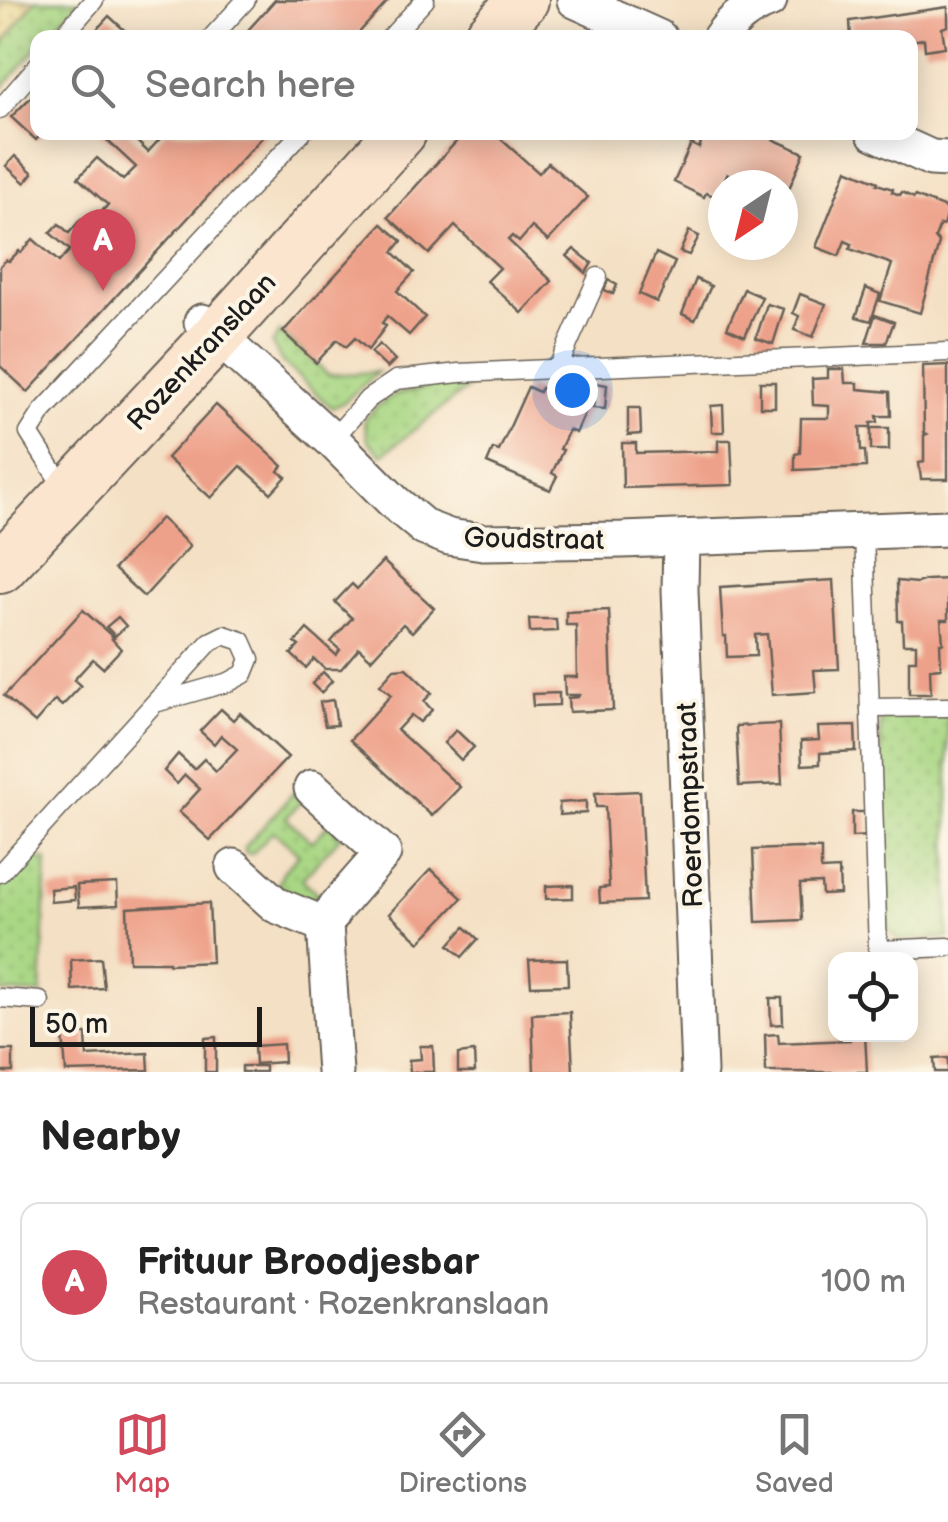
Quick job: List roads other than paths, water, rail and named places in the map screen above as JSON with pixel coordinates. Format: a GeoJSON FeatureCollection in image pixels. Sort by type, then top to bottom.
{"type":"FeatureCollection","features":[{"type":"Feature","properties":{"kind":"street"},"geometry":{"type":"LineString","coordinates":[[468,30],[495,0]]}},
{"type":"Feature","properties":{"kind":"street"},"geometry":{"type":"LineString","coordinates":[[496,30],[524,0]]}},
{"type":"Feature","properties":{"kind":"street"},"geometry":{"type":"LineString","coordinates":[[575,0],[641,30]]}},
{"type":"Feature","properties":{"kind":"street"},"geometry":{"type":"LineString","coordinates":[[725,30],[750,7],[769,0]]}},
{"type":"Feature","properties":{"kind":"street","name":"Rozenkranslaan"},"geometry":{"type":"LineString","coordinates":[[210,329],[367,140]]}},
{"type":"Feature","properties":{"kind":"street","name":"Rozenkranslaan"},"geometry":{"type":"LineString","coordinates":[[0,568],[64,484],[394,140]]}},
{"type":"Feature","properties":{"kind":"street"},"geometry":{"type":"LineString","coordinates":[[892,140],[932,158],[948,159]]}},
{"type":"Feature","properties":{"kind":"street","name":"Goudstraat"},"geometry":{"type":"LineString","coordinates":[[210,329],[395,503],[425,528],[449,536],[484,542],[682,539],[948,528]]}},
{"type":"Feature","properties":{"kind":"street","name":"Rozenkranslaan"},"geometry":{"type":"LineString","coordinates":[[0,537],[64,484]]}},
{"type":"Feature","properties":{"kind":"street","name":"Roerdompstraat"},"geometry":{"type":"LineString","coordinates":[[682,539],[680,592],[699,1072]]}},
{"type":"Feature","properties":{"kind":"street"},"geometry":{"type":"LineString","coordinates":[[312,788],[383,853],[325,925],[335,1072]]}},
{"type":"Feature","properties":{"kind":"street"},"geometry":{"type":"LineString","coordinates":[[234,867],[276,905],[325,925]]}},
{"type":"Feature","properties":{"kind":"lane"},"geometry":{"type":"LineString","coordinates":[[69,30],[94,0]]}},
{"type":"Feature","properties":{"kind":"lane"},"geometry":{"type":"LineString","coordinates":[[219,30],[246,0]]}},
{"type":"Feature","properties":{"kind":"lane"},"geometry":{"type":"LineString","coordinates":[[397,30],[425,0]]}},
{"type":"Feature","properties":{"kind":"lane"},"geometry":{"type":"LineString","coordinates":[[0,109],[30,74]]}},
{"type":"Feature","properties":{"kind":"lane"},"geometry":{"type":"LineString","coordinates":[[64,484],[29,433],[44,411],[295,140]]}},
{"type":"Feature","properties":{"kind":"lane"},"geometry":{"type":"LineString","coordinates":[[557,369],[598,277]]}},
{"type":"Feature","properties":{"kind":"lane"},"geometry":{"type":"LineString","coordinates":[[332,440],[368,399],[396,380],[459,373],[948,352]]}},
{"type":"Feature","properties":{"kind":"lane"},"geometry":{"type":"LineString","coordinates":[[864,532],[878,950],[948,947]]}},
{"type":"Feature","properties":{"kind":"lane"},"geometry":{"type":"LineString","coordinates":[[0,874],[210,642],[224,634],[242,641],[250,658],[244,674],[230,682],[154,704]]}},
{"type":"Feature","properties":{"kind":"lane"},"geometry":{"type":"LineString","coordinates":[[870,708],[948,707]]}},
{"type":"Feature","properties":{"kind":"lane"},"geometry":{"type":"LineString","coordinates":[[0,998],[40,1001]]}},
{"type":"Feature","properties":{"kind":"place","name":"Frituur Broodjesbar"},"geometry":{"type":"Point","coordinates":[103,291]}}]}
